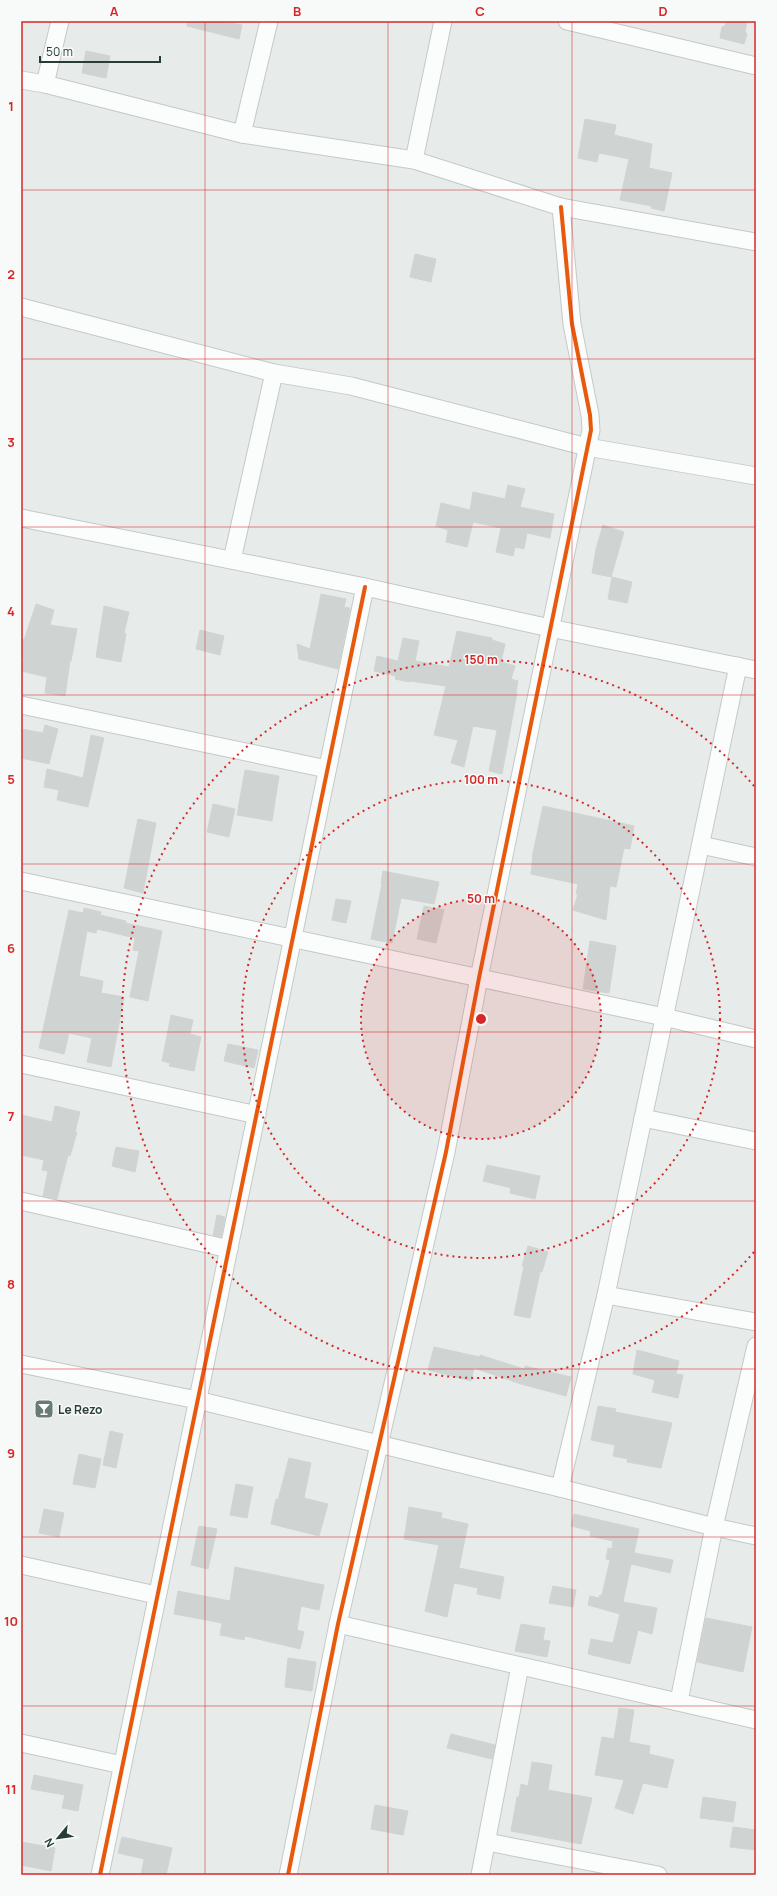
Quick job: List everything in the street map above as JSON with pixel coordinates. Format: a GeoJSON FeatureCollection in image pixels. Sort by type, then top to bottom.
{"type":"FeatureCollection","features":[{"type":"Feature","properties":{"kind":"street"},"geometry":{"type":"LineString","coordinates":[[45,84],[60,21]]}},
{"type":"Feature","properties":{"kind":"street"},"geometry":{"type":"LineString","coordinates":[[242,134],[269,21]]}},
{"type":"Feature","properties":{"kind":"street"},"geometry":{"type":"LineString","coordinates":[[414,160],[443,21]]}},
{"type":"Feature","properties":{"kind":"street"},"geometry":{"type":"LineString","coordinates":[[567,21],[756,66]]}},
{"type":"Feature","properties":{"kind":"street"},"geometry":{"type":"LineString","coordinates":[[21,80],[45,84],[242,134],[414,160],[561,207],[756,242]]}},
{"type":"Feature","properties":{"kind":"street"},"geometry":{"type":"LineString","coordinates":[[288,1875],[338,1624],[377,1444],[446,1152],[479,978],[591,430],[590,415],[572,324],[561,207]]}},
{"type":"Feature","properties":{"kind":"street"},"geometry":{"type":"LineString","coordinates":[[21,307],[274,373],[351,386],[587,447],[756,476]]}},
{"type":"Feature","properties":{"kind":"street"},"geometry":{"type":"LineString","coordinates":[[232,560],[274,373]]}},
{"type":"Feature","properties":{"kind":"street"},"geometry":{"type":"LineString","coordinates":[[21,518],[365,587],[550,628],[756,670]]}},
{"type":"Feature","properties":{"kind":"street"},"geometry":{"type":"LineString","coordinates":[[100,1875],[156,1595],[257,1115],[365,587]]}},
{"type":"Feature","properties":{"kind":"street"},"geometry":{"type":"LineString","coordinates":[[560,1488],[606,1295],[738,666]]}},
{"type":"Feature","properties":{"kind":"street"},"geometry":{"type":"LineString","coordinates":[[21,705],[328,769]]}},
{"type":"Feature","properties":{"kind":"street"},"geometry":{"type":"LineString","coordinates":[[701,845],[756,857]]}},
{"type":"Feature","properties":{"kind":"street"},"geometry":{"type":"LineString","coordinates":[[21,881],[664,1017],[756,1039]]}},
{"type":"Feature","properties":{"kind":"street"},"geometry":{"type":"LineString","coordinates":[[21,1064],[257,1115]]}},
{"type":"Feature","properties":{"kind":"street"},"geometry":{"type":"LineString","coordinates":[[643,1118],[756,1142]]}},
{"type":"Feature","properties":{"kind":"street"},"geometry":{"type":"LineString","coordinates":[[21,1200],[229,1248]]}},
{"type":"Feature","properties":{"kind":"street"},"geometry":{"type":"LineString","coordinates":[[606,1295],[756,1322]]}},
{"type":"Feature","properties":{"kind":"street"},"geometry":{"type":"LineString","coordinates":[[680,1701],[714,1527],[756,1346]]}},
{"type":"Feature","properties":{"kind":"street"},"geometry":{"type":"LineString","coordinates":[[21,1364],[197,1400],[756,1536]]}},
{"type":"Feature","properties":{"kind":"street"},"geometry":{"type":"LineString","coordinates":[[21,1565],[156,1595]]}},
{"type":"Feature","properties":{"kind":"street"},"geometry":{"type":"LineString","coordinates":[[338,1624],[680,1701],[756,1720]]}},
{"type":"Feature","properties":{"kind":"street"},"geometry":{"type":"LineString","coordinates":[[480,1875],[520,1666]]}},
{"type":"Feature","properties":{"kind":"street"},"geometry":{"type":"LineString","coordinates":[[21,1743],[122,1765]]}},
{"type":"Feature","properties":{"kind":"street"},"geometry":{"type":"LineString","coordinates":[[486,1842],[591,1869],[658,1875]]}},
{"type":"Feature","properties":{"kind":"building"},"geometry":{"type":"Polygon","coordinates":[[[187,21],[219,21],[242,25],[239,39],[187,26],[187,21]]]}},
{"type":"Feature","properties":{"kind":"building"},"geometry":{"type":"Polygon","coordinates":[[[726,21],[747,21],[745,32],[747,34],[744,44],[720,38],[722,27],[725,26],[726,21]]]}},
{"type":"Feature","properties":{"kind":"building"},"geometry":{"type":"Polygon","coordinates":[[[86,51],[110,56],[106,78],[82,73],[86,51]]]}},
{"type":"Feature","properties":{"kind":"building"},"geometry":{"type":"Polygon","coordinates":[[[585,119],[616,125],[614,135],[652,144],[649,168],[672,173],[664,211],[651,208],[652,206],[620,200],[629,159],[599,153],[597,162],[578,158],[585,119]]]}},
{"type":"Feature","properties":{"kind":"building"},"geometry":{"type":"Polygon","coordinates":[[[415,254],[436,259],[431,282],[410,277],[415,254]]]}},
{"type":"Feature","properties":{"kind":"building"},"geometry":{"type":"Polygon","coordinates":[[[508,485],[525,489],[520,507],[554,514],[550,538],[527,533],[524,549],[515,547],[513,556],[496,552],[501,528],[473,522],[467,547],[446,542],[448,530],[436,526],[441,503],[470,510],[473,492],[505,499],[508,485]]]}},
{"type":"Feature","properties":{"kind":"building"},"geometry":{"type":"Polygon","coordinates":[[[603,525],[624,532],[611,577],[592,573],[596,549],[603,525]]]}},
{"type":"Feature","properties":{"kind":"building"},"geometry":{"type":"Polygon","coordinates":[[[612,577],[632,582],[627,603],[608,599],[612,577]]]}},
{"type":"Feature","properties":{"kind":"building"},"geometry":{"type":"Polygon","coordinates":[[[321,594],[346,599],[344,607],[350,608],[338,669],[299,659],[297,644],[310,649],[321,594]]]}},
{"type":"Feature","properties":{"kind":"building"},"geometry":{"type":"Polygon","coordinates":[[[36,604],[54,610],[50,625],[77,629],[70,661],[65,696],[45,693],[47,677],[21,671],[24,658],[21,657],[21,639],[24,640],[36,604]]]}},
{"type":"Feature","properties":{"kind":"building"},"geometry":{"type":"Polygon","coordinates":[[[104,606],[129,612],[124,633],[126,634],[121,662],[96,657],[104,606]]]}},
{"type":"Feature","properties":{"kind":"building"},"geometry":{"type":"Polygon","coordinates":[[[200,630],[224,636],[220,655],[196,649],[200,630]]]}},
{"type":"Feature","properties":{"kind":"building"},"geometry":{"type":"Polygon","coordinates":[[[457,631],[492,638],[492,640],[505,644],[501,662],[515,666],[511,679],[518,681],[517,693],[502,774],[489,771],[497,730],[473,726],[464,767],[451,763],[458,740],[434,735],[446,686],[409,682],[395,679],[396,676],[374,671],[377,656],[398,661],[403,638],[419,641],[415,661],[449,667],[457,631]]]}},
{"type":"Feature","properties":{"kind":"building"},"geometry":{"type":"Polygon","coordinates":[[[45,725],[58,729],[49,764],[21,758],[21,729],[43,733],[45,725]]]}},
{"type":"Feature","properties":{"kind":"building"},"geometry":{"type":"Polygon","coordinates":[[[91,735],[104,738],[88,807],[57,800],[59,790],[44,787],[47,769],[83,778],[91,735]]]}},
{"type":"Feature","properties":{"kind":"building"},"geometry":{"type":"Polygon","coordinates":[[[245,770],[279,776],[272,821],[237,815],[245,770]]]}},
{"type":"Feature","properties":{"kind":"building"},"geometry":{"type":"Polygon","coordinates":[[[213,804],[235,809],[229,837],[207,832],[213,804]]]}},
{"type":"Feature","properties":{"kind":"building"},"geometry":{"type":"Polygon","coordinates":[[[543,806],[634,826],[630,849],[624,848],[616,887],[610,886],[606,920],[573,910],[578,894],[576,894],[578,884],[531,874],[533,853],[543,806]]]}},
{"type":"Feature","properties":{"kind":"building"},"geometry":{"type":"Polygon","coordinates":[[[138,819],[156,823],[143,893],[124,888],[138,819]]]}},
{"type":"Feature","properties":{"kind":"building"},"geometry":{"type":"Polygon","coordinates":[[[383,871],[439,882],[434,904],[401,898],[392,943],[371,939],[382,884],[383,871]]]}},
{"type":"Feature","properties":{"kind":"building"},"geometry":{"type":"Polygon","coordinates":[[[336,899],[351,901],[346,923],[332,920],[336,899]]]}},
{"type":"Feature","properties":{"kind":"building"},"geometry":{"type":"Polygon","coordinates":[[[424,906],[444,910],[436,943],[417,939],[424,906]]]}},
{"type":"Feature","properties":{"kind":"building"},"geometry":{"type":"Polygon","coordinates":[[[84,908],[101,912],[100,915],[126,921],[125,923],[162,931],[148,1001],[130,997],[139,951],[133,950],[135,938],[97,929],[96,933],[87,931],[79,976],[103,981],[101,993],[124,997],[111,1067],[87,1062],[92,1038],[69,1033],[64,1054],[39,1048],[69,910],[83,913],[84,908]]]}},
{"type":"Feature","properties":{"kind":"building"},"geometry":{"type":"Polygon","coordinates":[[[590,941],[616,946],[609,993],[583,989],[590,941]]]}},
{"type":"Feature","properties":{"kind":"building"},"geometry":{"type":"Polygon","coordinates":[[[171,1015],[193,1020],[190,1034],[201,1037],[194,1071],[169,1066],[170,1063],[162,1061],[171,1015]]]}},
{"type":"Feature","properties":{"kind":"building"},"geometry":{"type":"Polygon","coordinates":[[[228,1044],[258,1050],[254,1068],[224,1061],[228,1044]]]}},
{"type":"Feature","properties":{"kind":"building"},"geometry":{"type":"Polygon","coordinates":[[[55,1106],[80,1112],[75,1132],[77,1132],[70,1156],[68,1155],[57,1199],[43,1196],[48,1171],[42,1170],[44,1160],[21,1155],[21,1115],[52,1122],[55,1106]]]}},
{"type":"Feature","properties":{"kind":"building"},"geometry":{"type":"Polygon","coordinates":[[[116,1147],[139,1151],[135,1172],[112,1166],[116,1147]]]}},
{"type":"Feature","properties":{"kind":"building"},"geometry":{"type":"Polygon","coordinates":[[[487,1165],[540,1176],[535,1199],[510,1193],[511,1188],[483,1181],[487,1165]]]}},
{"type":"Feature","properties":{"kind":"building"},"geometry":{"type":"Polygon","coordinates":[[[217,1215],[225,1217],[221,1237],[213,1235],[217,1215]]]}},
{"type":"Feature","properties":{"kind":"building"},"geometry":{"type":"Polygon","coordinates":[[[528,1246],[548,1252],[542,1272],[540,1272],[530,1318],[514,1315],[524,1266],[522,1266],[528,1246]]]}},
{"type":"Feature","properties":{"kind":"building"},"geometry":{"type":"Polygon","coordinates":[[[434,1347],[480,1357],[480,1355],[524,1369],[525,1366],[571,1377],[566,1396],[521,1384],[474,1368],[471,1381],[428,1370],[434,1347]]]}},
{"type":"Feature","properties":{"kind":"building"},"geometry":{"type":"Polygon","coordinates":[[[637,1350],[679,1361],[676,1374],[683,1375],[678,1398],[652,1392],[655,1380],[633,1374],[637,1350]]]}},
{"type":"Feature","properties":{"kind":"building"},"geometry":{"type":"Polygon","coordinates":[[[598,1406],[616,1409],[615,1412],[672,1423],[661,1468],[627,1462],[628,1459],[613,1456],[615,1445],[591,1440],[598,1406]]]}},
{"type":"Feature","properties":{"kind":"building"},"geometry":{"type":"Polygon","coordinates":[[[110,1431],[123,1434],[116,1468],[103,1465],[110,1431]]]}},
{"type":"Feature","properties":{"kind":"building"},"geometry":{"type":"Polygon","coordinates":[[[79,1454],[101,1459],[95,1488],[73,1484],[79,1454]]]}},
{"type":"Feature","properties":{"kind":"building"},"geometry":{"type":"Polygon","coordinates":[[[289,1458],[311,1463],[304,1498],[328,1504],[319,1536],[271,1524],[276,1499],[278,1500],[289,1458]]]}},
{"type":"Feature","properties":{"kind":"building"},"geometry":{"type":"Polygon","coordinates":[[[236,1484],[253,1487],[247,1518],[230,1515],[236,1484]]]}},
{"type":"Feature","properties":{"kind":"building"},"geometry":{"type":"Polygon","coordinates":[[[409,1507],[442,1513],[441,1518],[468,1524],[459,1568],[504,1577],[500,1599],[477,1594],[478,1588],[454,1583],[447,1617],[425,1611],[439,1545],[404,1539],[409,1507]]]}},
{"type":"Feature","properties":{"kind":"building"},"geometry":{"type":"Polygon","coordinates":[[[44,1509],[64,1513],[59,1537],[39,1533],[44,1509]]]}},
{"type":"Feature","properties":{"kind":"building"},"geometry":{"type":"Polygon","coordinates":[[[574,1514],[639,1529],[634,1553],[673,1560],[670,1573],[631,1564],[623,1602],[657,1608],[652,1634],[638,1630],[630,1664],[588,1654],[591,1639],[613,1643],[620,1614],[588,1605],[590,1596],[599,1598],[600,1595],[602,1595],[610,1560],[606,1559],[608,1548],[612,1549],[613,1541],[590,1536],[591,1531],[571,1526],[574,1514]]]}},
{"type":"Feature","properties":{"kind":"building"},"geometry":{"type":"Polygon","coordinates":[[[199,1526],[217,1529],[208,1569],[191,1565],[199,1526]]]}},
{"type":"Feature","properties":{"kind":"building"},"geometry":{"type":"Polygon","coordinates":[[[235,1567],[324,1585],[319,1610],[301,1606],[297,1630],[304,1632],[300,1649],[245,1636],[244,1640],[220,1635],[222,1623],[174,1614],[178,1591],[230,1601],[235,1567]]]}},
{"type":"Feature","properties":{"kind":"building"},"geometry":{"type":"Polygon","coordinates":[[[553,1586],[576,1590],[573,1607],[549,1603],[553,1586]]]}},
{"type":"Feature","properties":{"kind":"building"},"geometry":{"type":"Polygon","coordinates":[[[706,1618],[752,1627],[743,1672],[697,1662],[706,1618]]]}},
{"type":"Feature","properties":{"kind":"building"},"geometry":{"type":"Polygon","coordinates":[[[521,1624],[545,1628],[543,1640],[550,1641],[547,1657],[515,1651],[521,1624]]]}},
{"type":"Feature","properties":{"kind":"building"},"geometry":{"type":"Polygon","coordinates":[[[288,1658],[316,1662],[312,1691],[285,1687],[288,1658]]]}},
{"type":"Feature","properties":{"kind":"building"},"geometry":{"type":"Polygon","coordinates":[[[619,1708],[634,1710],[629,1742],[650,1746],[649,1754],[674,1760],[667,1788],[643,1783],[633,1814],[615,1808],[624,1780],[595,1775],[602,1737],[614,1739],[619,1708]]]}},
{"type":"Feature","properties":{"kind":"building"},"geometry":{"type":"Polygon","coordinates":[[[451,1734],[495,1745],[492,1759],[447,1748],[451,1734]]]}},
{"type":"Feature","properties":{"kind":"building"},"geometry":{"type":"Polygon","coordinates":[[[532,1762],[552,1765],[548,1790],[592,1798],[581,1844],[511,1831],[517,1797],[519,1797],[521,1784],[528,1786],[532,1762]]]}},
{"type":"Feature","properties":{"kind":"building"},"geometry":{"type":"Polygon","coordinates":[[[34,1775],[83,1785],[78,1811],[62,1808],[65,1795],[31,1789],[34,1775]]]}},
{"type":"Feature","properties":{"kind":"building"},"geometry":{"type":"Polygon","coordinates":[[[703,1797],[736,1802],[733,1822],[700,1818],[703,1797]]]}},
{"type":"Feature","properties":{"kind":"building"},"geometry":{"type":"Polygon","coordinates":[[[375,1805],[408,1811],[403,1835],[371,1829],[375,1805]]]}},
{"type":"Feature","properties":{"kind":"building"},"geometry":{"type":"Polygon","coordinates":[[[733,1827],[756,1830],[756,1850],[730,1847],[733,1827]]]}},
{"type":"Feature","properties":{"kind":"building"},"geometry":{"type":"Polygon","coordinates":[[[122,1837],[172,1848],[166,1875],[141,1875],[144,1859],[118,1853],[122,1837]]]}},
{"type":"Feature","properties":{"kind":"building"},"geometry":{"type":"Polygon","coordinates":[[[21,1842],[55,1848],[51,1871],[21,1865],[21,1842]]]}},
{"type":"Feature","properties":{"kind":"cycle path"},"geometry":{"type":"LineString","coordinates":[[288,1875],[338,1624],[446,1152],[479,978],[591,430],[590,415],[572,324],[561,207]]}},
{"type":"Feature","properties":{"kind":"cycle path"},"geometry":{"type":"LineString","coordinates":[[100,1875],[365,587]]}},
{"type":"Feature","properties":{"kind":"place","name":"Le Rezo"},"geometry":{"type":"Point","coordinates":[44,1409]}}]}
